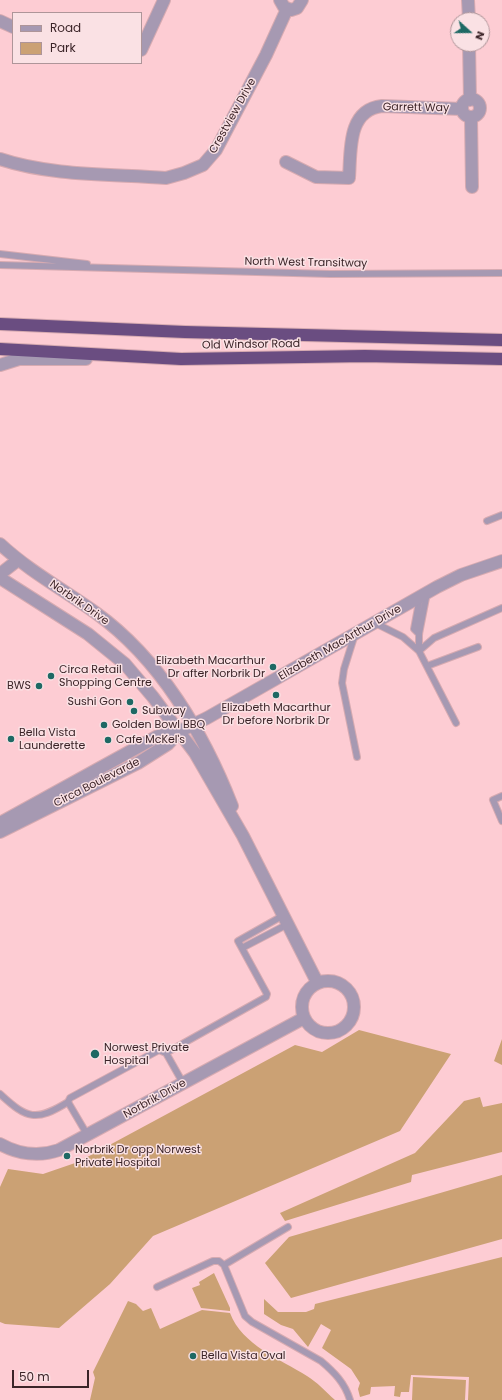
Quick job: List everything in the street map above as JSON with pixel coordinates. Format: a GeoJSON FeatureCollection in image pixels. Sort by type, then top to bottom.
{"type":"FeatureCollection","features":[{"type":"Feature","properties":{"kind":"highway","name":"Old Windsor Road"},"geometry":{"type":"LineString","coordinates":[[0,324],[170,332],[502,340]]}},
{"type":"Feature","properties":{"kind":"highway","name":"Old Windsor Road"},"geometry":{"type":"LineString","coordinates":[[0,349],[181,359],[366,356],[502,359]]}},
{"type":"Feature","properties":{"kind":"street"},"geometry":{"type":"LineString","coordinates":[[142,48],[164,0]]}},
{"type":"Feature","properties":{"kind":"street"},"geometry":{"type":"LineString","coordinates":[[284,4],[297,8],[302,0]]}},
{"type":"Feature","properties":{"kind":"street"},"geometry":{"type":"LineString","coordinates":[[468,0],[469,12]]}},
{"type":"Feature","properties":{"kind":"street","name":"Crestview Drive"},"geometry":{"type":"LineString","coordinates":[[0,159],[18,165],[49,170],[166,178],[184,173],[203,164],[216,150],[266,55],[284,4]]}},
{"type":"Feature","properties":{"kind":"street"},"geometry":{"type":"LineString","coordinates":[[0,21],[12,27]]}},
{"type":"Feature","properties":{"kind":"street"},"geometry":{"type":"LineString","coordinates":[[469,52],[470,100]]}},
{"type":"Feature","properties":{"kind":"street"},"geometry":{"type":"LineString","coordinates":[[470,100],[476,101],[479,106],[478,114],[472,117],[466,115],[462,109],[464,102],[470,100]]}},
{"type":"Feature","properties":{"kind":"street","name":"Garrett Way"},"geometry":{"type":"LineString","coordinates":[[286,162],[316,177],[349,178],[354,128],[358,118],[365,112],[374,107],[382,106],[462,109]]}},
{"type":"Feature","properties":{"kind":"street"},"geometry":{"type":"LineString","coordinates":[[472,117],[472,187]]}},
{"type":"Feature","properties":{"kind":"street"},"geometry":{"type":"LineString","coordinates":[[0,365],[19,359],[181,359]]}},
{"type":"Feature","properties":{"kind":"street","name":"Norbrik Drive"},"geometry":{"type":"LineString","coordinates":[[3,552],[18,560],[96,613],[116,630],[148,662],[194,725],[221,778],[243,836]]}},
{"type":"Feature","properties":{"kind":"street"},"geometry":{"type":"LineString","coordinates":[[0,574],[18,560]]}},
{"type":"Feature","properties":{"kind":"street","name":"Elizabeth MacArthur Drive"},"geometry":{"type":"LineString","coordinates":[[180,731],[194,725],[424,595],[462,575],[502,561]]}},
{"type":"Feature","properties":{"kind":"street","name":"Norbrik Drive"},"geometry":{"type":"LineString","coordinates":[[0,578],[88,634],[107,649],[141,681],[180,731],[243,836],[317,982]]}},
{"type":"Feature","properties":{"kind":"street","name":"Circa Boulevarde"},"geometry":{"type":"LineString","coordinates":[[2,824],[138,763],[168,744],[180,731]]}},
{"type":"Feature","properties":{"kind":"street"},"geometry":{"type":"LineString","coordinates":[[333,981],[341,984],[350,991],[354,1000],[355,1009],[351,1021],[345,1028],[336,1032],[319,1032],[311,1027],[304,1018],[302,1007],[304,998],[308,990],[317,982],[333,981]]}},
{"type":"Feature","properties":{"kind":"street","name":"Norbrik Drive"},"geometry":{"type":"LineString","coordinates":[[0,1144],[23,1153],[43,1154],[60,1150],[304,1018]]}},
{"type":"Feature","properties":{"kind":"lane","name":"North West Transitway"},"geometry":{"type":"LineString","coordinates":[[0,254],[111,267]]}},
{"type":"Feature","properties":{"kind":"lane","name":"North West Transitway"},"geometry":{"type":"LineString","coordinates":[[0,265],[323,274],[502,273]]}},
{"type":"Feature","properties":{"kind":"lane"},"geometry":{"type":"LineString","coordinates":[[487,521],[502,515]]}},
{"type":"Feature","properties":{"kind":"lane"},"geometry":{"type":"LineString","coordinates":[[424,595],[416,631],[420,651],[456,723]]}},
{"type":"Feature","properties":{"kind":"lane"},"geometry":{"type":"LineString","coordinates":[[403,637],[416,631],[424,595]]}},
{"type":"Feature","properties":{"kind":"lane"},"geometry":{"type":"LineString","coordinates":[[420,651],[434,638],[502,608]]}},
{"type":"Feature","properties":{"kind":"lane"},"geometry":{"type":"LineString","coordinates":[[375,623],[403,637],[420,651]]}},
{"type":"Feature","properties":{"kind":"lane"},"geometry":{"type":"LineString","coordinates":[[355,634],[344,669],[342,683],[357,758]]}},
{"type":"Feature","properties":{"kind":"lane"},"geometry":{"type":"LineString","coordinates":[[427,666],[478,647]]}},
{"type":"Feature","properties":{"kind":"lane"},"geometry":{"type":"LineString","coordinates":[[502,796],[494,800],[502,821]]}},
{"type":"Feature","properties":{"kind":"lane"},"geometry":{"type":"LineString","coordinates":[[166,1053],[266,997],[267,994],[238,941],[286,920]]}},
{"type":"Feature","properties":{"kind":"lane"},"geometry":{"type":"LineString","coordinates":[[242,948],[286,920]]}},
{"type":"Feature","properties":{"kind":"lane"},"geometry":{"type":"LineString","coordinates":[[0,1094],[16,1109],[30,1115],[50,1113],[68,1102],[70,1098],[157,1050],[162,1050],[166,1053],[183,1083]]}},
{"type":"Feature","properties":{"kind":"lane"},"geometry":{"type":"LineString","coordinates":[[68,1102],[88,1136]]}},
{"type":"Feature","properties":{"kind":"lane"},"geometry":{"type":"LineString","coordinates":[[224,1265],[288,1227]]}},
{"type":"Feature","properties":{"kind":"lane"},"geometry":{"type":"LineString","coordinates":[[157,1287],[213,1261],[219,1261],[224,1265],[245,1316],[252,1322],[321,1361],[331,1369],[340,1380],[350,1400]]}},
{"type":"Feature","properties":{"kind":"green space"},"geometry":{"type":"Polygon","coordinates":[[[359,1030],[451,1054],[400,1131],[153,1236],[110,1284],[59,1328],[5,1324],[0,1322],[0,1187],[8,1169],[43,1174],[78,1162],[295,1045],[322,1052],[359,1030]]]}},
{"type":"Feature","properties":{"kind":"green space"},"geometry":{"type":"Polygon","coordinates":[[[502,1039],[502,1065],[494,1061],[502,1039]]]}},
{"type":"Feature","properties":{"kind":"green space"},"geometry":{"type":"Polygon","coordinates":[[[480,1097],[483,1107],[502,1103],[502,1152],[412,1175],[411,1182],[285,1221],[280,1213],[415,1153],[464,1101],[480,1097]]]}},
{"type":"Feature","properties":{"kind":"green space"},"geometry":{"type":"Polygon","coordinates":[[[502,1175],[502,1239],[291,1298],[265,1263],[289,1237],[502,1175]]]}},
{"type":"Feature","properties":{"kind":"green space"},"geometry":{"type":"Polygon","coordinates":[[[502,1257],[502,1400],[468,1400],[469,1377],[411,1375],[409,1392],[401,1392],[400,1397],[394,1396],[395,1386],[371,1387],[370,1394],[360,1397],[358,1389],[360,1383],[351,1369],[322,1348],[331,1330],[321,1324],[308,1347],[293,1329],[281,1325],[264,1314],[264,1299],[278,1312],[306,1312],[314,1309],[315,1304],[502,1257]]]}},
{"type":"Feature","properties":{"kind":"green space"},"geometry":{"type":"Polygon","coordinates":[[[214,1273],[230,1311],[201,1308],[192,1288],[200,1285],[199,1282],[214,1273]]]}},
{"type":"Feature","properties":{"kind":"green space","name":"Bella Vista Oval"},"geometry":{"type":"Polygon","coordinates":[[[128,1301],[136,1304],[143,1311],[151,1308],[160,1329],[202,1310],[230,1313],[243,1334],[253,1343],[311,1378],[335,1400],[90,1400],[95,1378],[93,1372],[128,1301]]]}},
{"type":"Feature","properties":{"kind":"green space"},"geometry":{"type":"Polygon","coordinates":[[[413,1377],[466,1380],[465,1400],[412,1400],[413,1377]]]}},
{"type":"Feature","properties":{"kind":"place","name":"Elizabeth Macarthur Dr after Norbrik Dr"},"geometry":{"type":"Point","coordinates":[273,667]}},
{"type":"Feature","properties":{"kind":"place","name":"Circa Retail Shopping Centre"},"geometry":{"type":"Point","coordinates":[51,676]}},
{"type":"Feature","properties":{"kind":"place","name":"BWS"},"geometry":{"type":"Point","coordinates":[39,686]}},
{"type":"Feature","properties":{"kind":"place","name":"Elizabeth Macarthur Dr before Norbrik Dr"},"geometry":{"type":"Point","coordinates":[276,695]}},
{"type":"Feature","properties":{"kind":"place","name":"Sushi Gon"},"geometry":{"type":"Point","coordinates":[130,702]}},
{"type":"Feature","properties":{"kind":"place","name":"Subway"},"geometry":{"type":"Point","coordinates":[134,711]}},
{"type":"Feature","properties":{"kind":"place","name":"Golden Bowl BBQ"},"geometry":{"type":"Point","coordinates":[104,725]}},
{"type":"Feature","properties":{"kind":"place","name":"Bella Vista Launderette"},"geometry":{"type":"Point","coordinates":[11,739]}},
{"type":"Feature","properties":{"kind":"place","name":"Cafe McKel's"},"geometry":{"type":"Point","coordinates":[108,740]}},
{"type":"Feature","properties":{"kind":"place","name":"Norwest Private Hospital"},"geometry":{"type":"Point","coordinates":[95,1054]}},
{"type":"Feature","properties":{"kind":"place","name":"Norbrik Dr opp Norwest Private Hospital"},"geometry":{"type":"Point","coordinates":[67,1156]}},
{"type":"Feature","properties":{"kind":"place","name":"Bella Vista Oval"},"geometry":{"type":"Point","coordinates":[193,1356]}}]}
